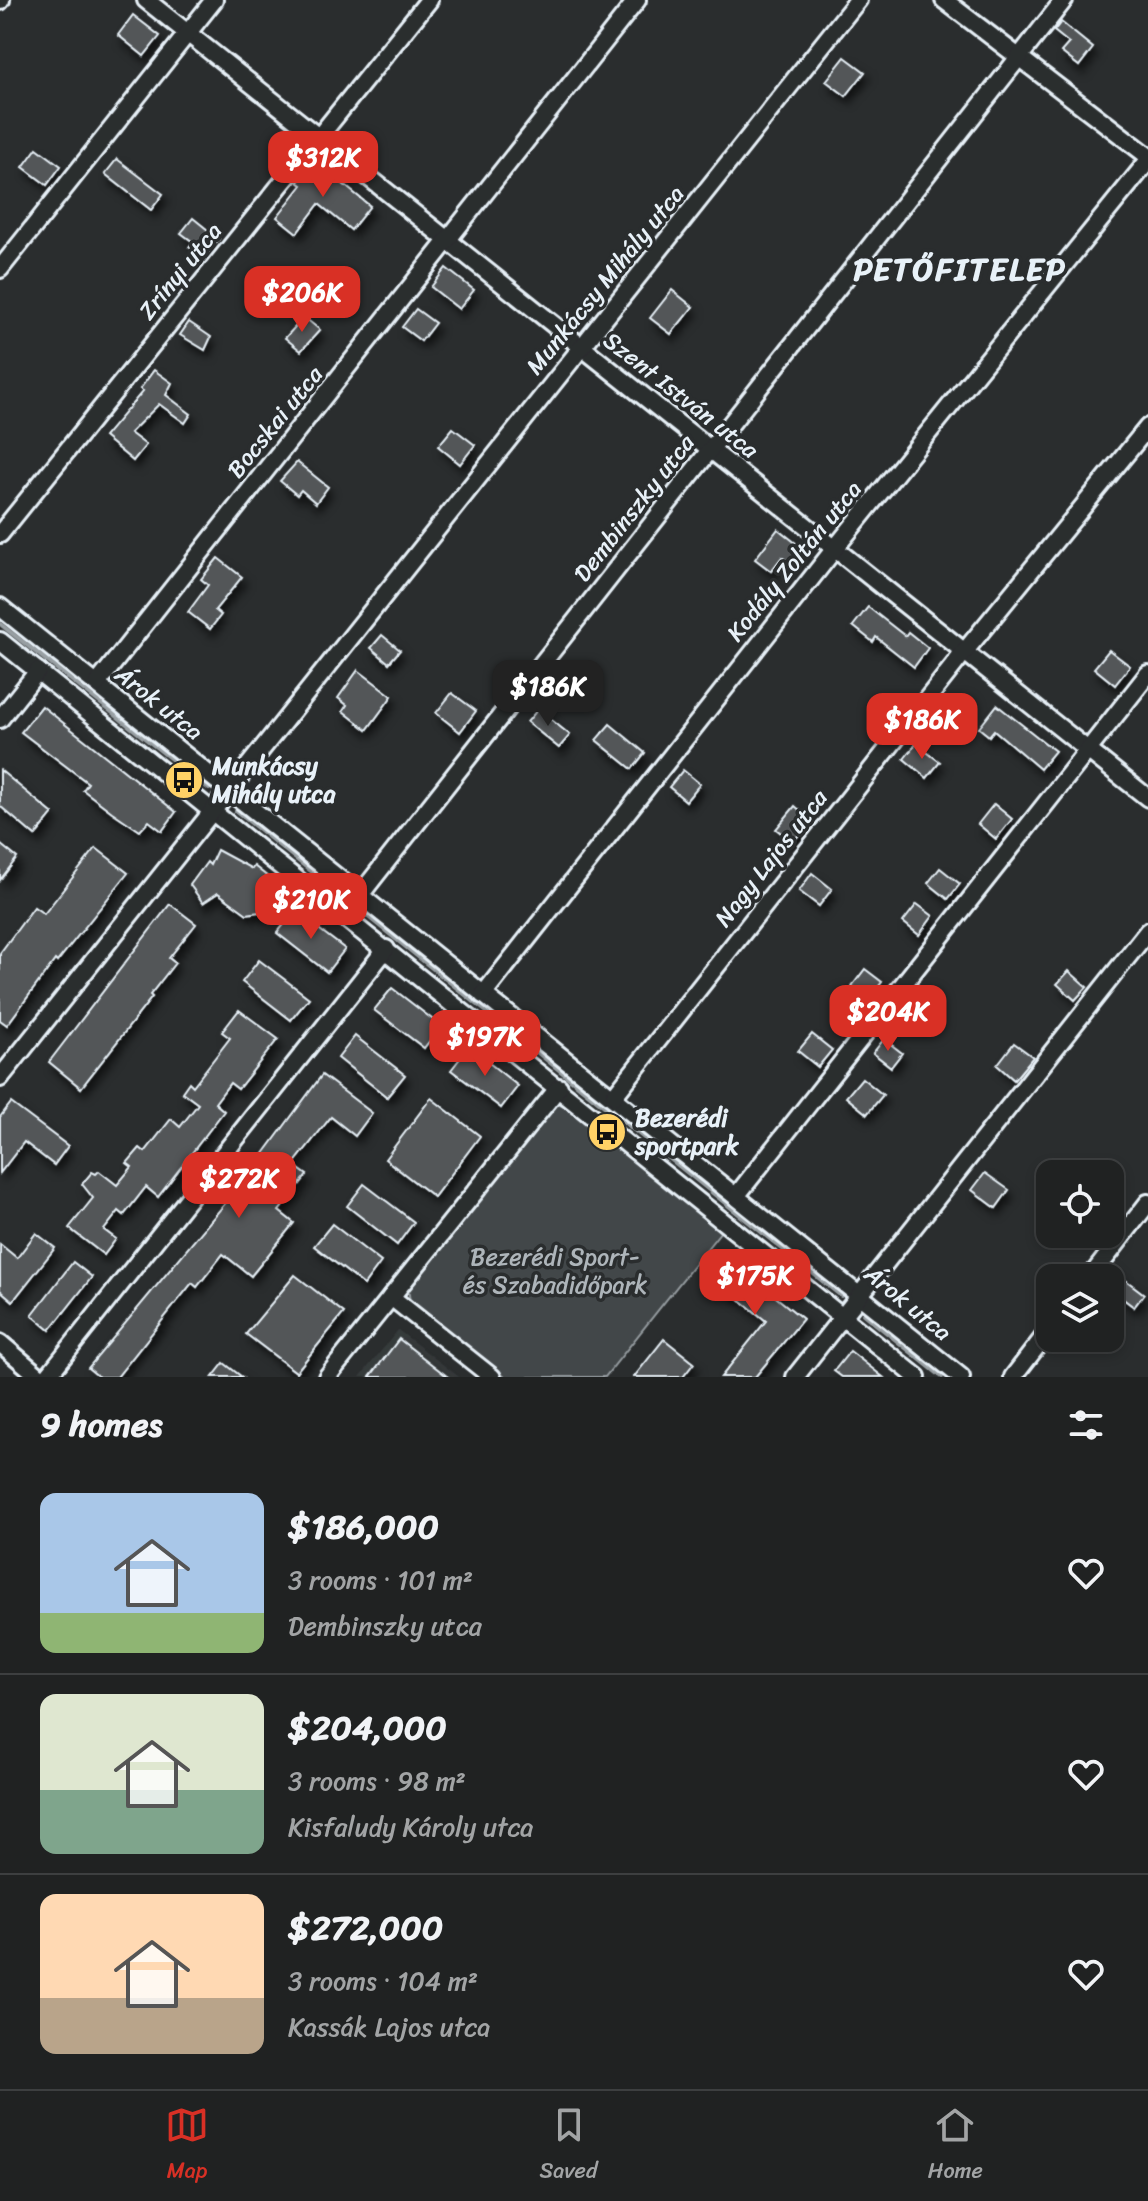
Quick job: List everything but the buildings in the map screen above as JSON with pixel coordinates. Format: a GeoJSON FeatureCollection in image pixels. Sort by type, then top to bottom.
{"type":"FeatureCollection","features":[{"type":"Feature","properties":{"kind":"street","name":"Szent István utca"},"geometry":{"type":"LineString","coordinates":[[146,0],[1148,798]]}},
{"type":"Feature","properties":{"kind":"street"},"geometry":{"type":"LineString","coordinates":[[0,269],[214,0]]}},
{"type":"Feature","properties":{"kind":"street","name":"Zrínyi utca"},"geometry":{"type":"LineString","coordinates":[[0,534],[429,0]]}},
{"type":"Feature","properties":{"kind":"street","name":"Bocskai utca"},"geometry":{"type":"LineString","coordinates":[[97,684],[637,0]]}},
{"type":"Feature","properties":{"kind":"street","name":"Munkácsy Mihály utca"},"geometry":{"type":"LineString","coordinates":[[0,1078],[858,0]]}},
{"type":"Feature","properties":{"kind":"street"},"geometry":{"type":"LineString","coordinates":[[944,0],[1148,158]]}},
{"type":"Feature","properties":{"kind":"street","name":"Dembinszky utca"},"geometry":{"type":"LineString","coordinates":[[360,895],[1064,0]]}},
{"type":"Feature","properties":{"kind":"street","name":"Kodály Zoltán utca"},"geometry":{"type":"LineString","coordinates":[[483,995],[1148,158]]}},
{"type":"Feature","properties":{"kind":"street","name":"Nagy Lajos utca"},"geometry":{"type":"LineString","coordinates":[[614,1096],[965,651],[1148,427]]}},
{"type":"Feature","properties":{"kind":"street","name":"Árok utca"},"geometry":{"type":"LineString","coordinates":[[0,607],[961,1377]]}},
{"type":"Feature","properties":{"kind":"street"},"geometry":{"type":"LineString","coordinates":[[0,641],[917,1377]]}},
{"type":"Feature","properties":{"kind":"street"},"geometry":{"type":"LineString","coordinates":[[0,719],[38,671]]}},
{"type":"Feature","properties":{"kind":"street"},"geometry":{"type":"LineString","coordinates":[[737,1195],[1148,674]]}},
{"type":"Feature","properties":{"kind":"street"},"geometry":{"type":"LineString","coordinates":[[795,1377],[1148,931]]}},
{"type":"Feature","properties":{"kind":"street"},"geometry":{"type":"LineString","coordinates":[[47,1377],[386,949]]}},
{"type":"Feature","properties":{"kind":"street"},"geometry":{"type":"LineString","coordinates":[[327,1377],[559,1087]]}},
{"type":"Feature","properties":{"kind":"street"},"geometry":{"type":"LineString","coordinates":[[1101,1264],[1148,1203]]}},
{"type":"Feature","properties":{"kind":"street"},"geometry":{"type":"LineString","coordinates":[[391,1297],[492,1377]]}},
{"type":"Feature","properties":{"kind":"street"},"geometry":{"type":"LineString","coordinates":[[0,1343],[40,1377]]}},
{"type":"Feature","properties":{"kind":"street"},"geometry":{"type":"LineString","coordinates":[[1013,1377],[1036,1347]]}},
{"type":"Feature","properties":{"kind":"shaded area"},"geometry":{"type":"Polygon","coordinates":[[[398,1330],[459,1377],[360,1377],[398,1330]]]}},
{"type":"Feature","properties":{"kind":"green space","name":"Bezerédi Sport- és Szabadidőpark"},"geometry":{"type":"Polygon","coordinates":[[[568,1103],[725,1226],[605,1377],[505,1377],[410,1302],[408,1288],[552,1106],[568,1103]]]}},
{"type":"Feature","properties":{"kind":"waterway"},"geometry":{"type":"LineString","coordinates":[[0,624],[209,789]]}},
{"type":"Feature","properties":{"kind":"waterway"},"geometry":{"type":"LineString","coordinates":[[236,811],[841,1296]]}},
{"type":"Feature","properties":{"kind":"waterway"},"geometry":{"type":"LineString","coordinates":[[863,1314],[942,1377]]}},
{"type":"Feature","properties":{"kind":"place","name":"Munkácsy Mihály utca"},"geometry":{"type":"Point","coordinates":[184,780]}},
{"type":"Feature","properties":{"kind":"place","name":"Bezerédi sportpark"},"geometry":{"type":"Point","coordinates":[607,1132]}},
{"type":"Feature","properties":{"kind":"district","name":"PETŐFITELEP"},"geometry":{"type":"Point","coordinates":[960,269]}}]}
